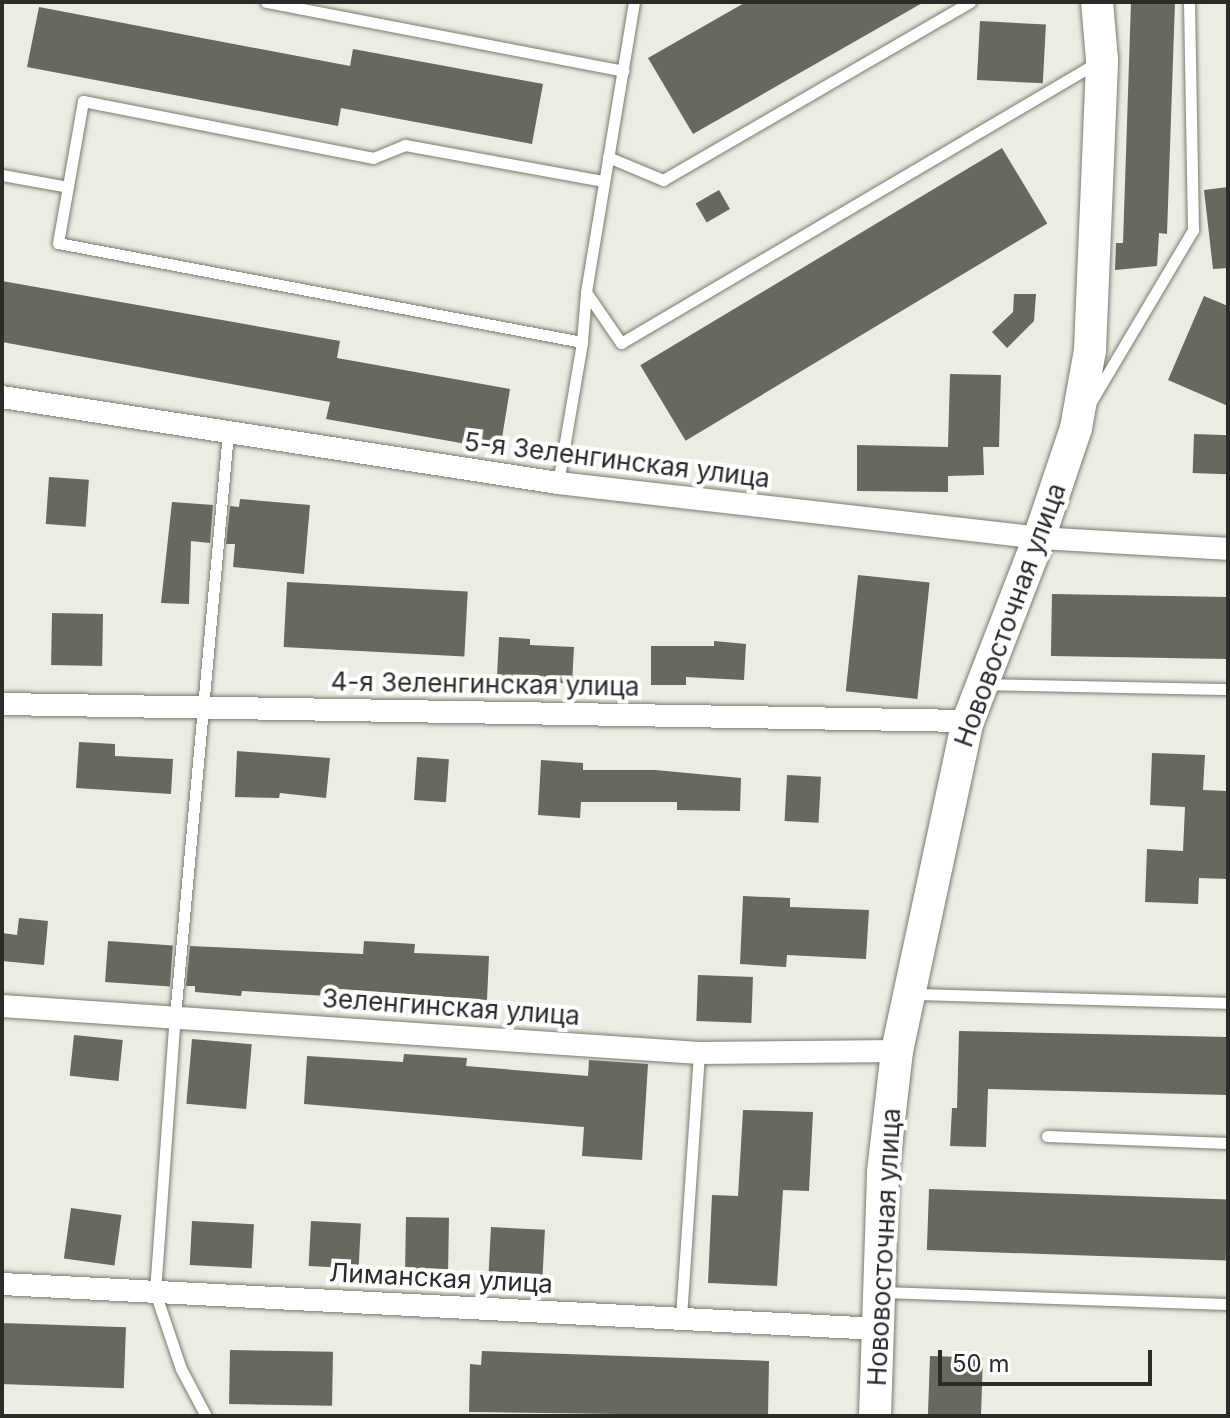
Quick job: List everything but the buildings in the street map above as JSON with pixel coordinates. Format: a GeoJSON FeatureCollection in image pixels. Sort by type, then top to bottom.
{"type":"FeatureCollection","features":[{"type":"Feature","properties":{"kind":"main road","name":"Нововосточная улица"},"geometry":{"type":"LineString","coordinates":[[875,1416],[883,1172],[897,1051],[968,721],[1039,538],[1076,428],[1090,350],[1102,60],[1097,2]]}},
{"type":"Feature","properties":{"kind":"street","name":"5-я Зеленгинская улица"},"geometry":{"type":"LineString","coordinates":[[2,397],[558,483],[1039,538],[1228,549]]}},
{"type":"Feature","properties":{"kind":"street","name":"4-я Зеленгинская улица"},"geometry":{"type":"LineString","coordinates":[[2,704],[968,721]]}},
{"type":"Feature","properties":{"kind":"street","name":"Зеленгинская улица"},"geometry":{"type":"LineString","coordinates":[[2,1006],[699,1053],[897,1051]]}},
{"type":"Feature","properties":{"kind":"street","name":"Лиманская улица"},"geometry":{"type":"LineString","coordinates":[[2,1284],[878,1329]]}},
{"type":"Feature","properties":{"kind":"lane"},"geometry":{"type":"LineString","coordinates":[[266,2],[623,71]]}},
{"type":"Feature","properties":{"kind":"lane"},"geometry":{"type":"LineString","coordinates":[[558,483],[634,2]]}},
{"type":"Feature","properties":{"kind":"lane"},"geometry":{"type":"LineString","coordinates":[[608,157],[663,180],[970,2]]}},
{"type":"Feature","properties":{"kind":"lane"},"geometry":{"type":"LineString","coordinates":[[1076,428],[1193,230],[1189,2]]}},
{"type":"Feature","properties":{"kind":"lane"},"geometry":{"type":"LineString","coordinates":[[586,292],[621,343],[1102,60]]}},
{"type":"Feature","properties":{"kind":"lane"},"geometry":{"type":"LineString","coordinates":[[582,342],[58,243],[83,101],[373,158],[405,145],[604,181]]}},
{"type":"Feature","properties":{"kind":"lane"},"geometry":{"type":"LineString","coordinates":[[2,175],[68,187]]}},
{"type":"Feature","properties":{"kind":"lane"},"geometry":{"type":"LineString","coordinates":[[206,1416],[181,1369],[155,1292],[175,1016],[206,707],[228,433]]}},
{"type":"Feature","properties":{"kind":"lane"},"geometry":{"type":"LineString","coordinates":[[982,683],[1228,689]]}},
{"type":"Feature","properties":{"kind":"lane"},"geometry":{"type":"LineString","coordinates":[[909,994],[1228,1003]]}},
{"type":"Feature","properties":{"kind":"lane"},"geometry":{"type":"LineString","coordinates":[[681,1317],[699,1053]]}},
{"type":"Feature","properties":{"kind":"lane"},"geometry":{"type":"LineString","coordinates":[[1047,1136],[1228,1143]]}},
{"type":"Feature","properties":{"kind":"lane"},"geometry":{"type":"LineString","coordinates":[[879,1292],[1228,1304]]}}]}
